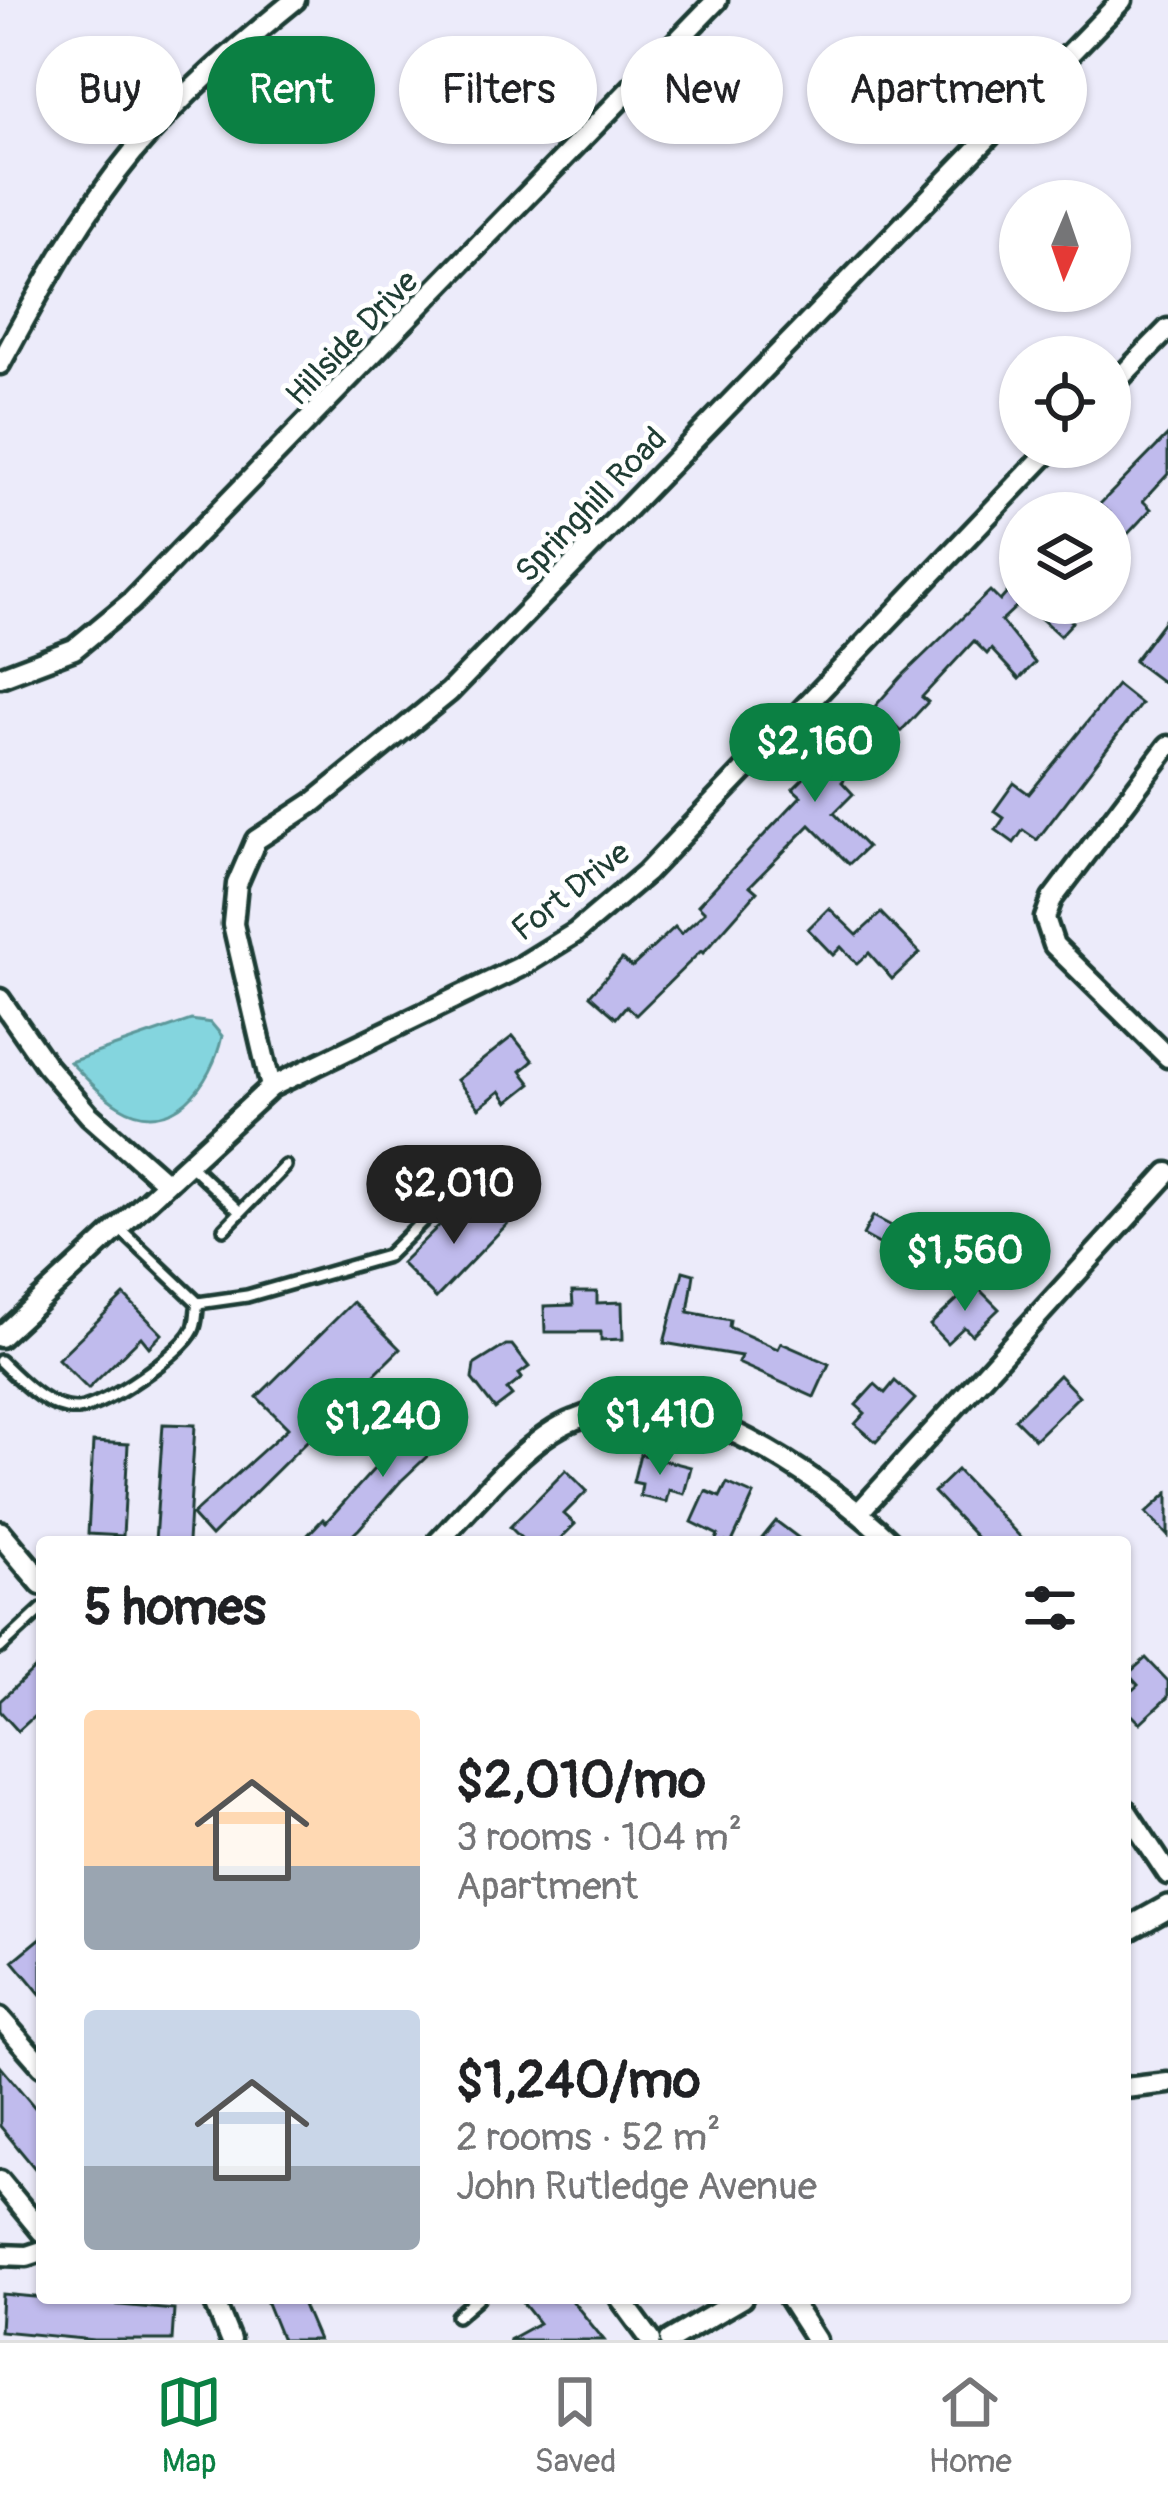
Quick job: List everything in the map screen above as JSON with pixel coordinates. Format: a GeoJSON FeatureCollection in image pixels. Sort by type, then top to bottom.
{"type":"FeatureCollection","features":[{"type":"Feature","properties":{"kind":"street"},"geometry":{"type":"LineString","coordinates":[[0,364],[64,247],[132,154],[212,68],[295,0]]}},
{"type":"Feature","properties":{"kind":"street","name":"Hillside Drive"},"geometry":{"type":"LineString","coordinates":[[0,677],[74,649],[131,602],[717,0]]}},
{"type":"Feature","properties":{"kind":"street","name":"Springhill Road"},"geometry":{"type":"LineString","coordinates":[[271,1088],[233,924],[237,884],[256,840],[314,802],[448,692],[1122,0]]}},
{"type":"Feature","properties":{"kind":"street"},"geometry":{"type":"LineString","coordinates":[[1131,367],[1168,329]]}},
{"type":"Feature","properties":{"kind":"street","name":"Fort Drive"},"geometry":{"type":"LineString","coordinates":[[0,1336],[271,1088],[520,967],[575,932],[646,873],[1033,468]]}},
{"type":"Feature","properties":{"kind":"street"},"geometry":{"type":"LineString","coordinates":[[1168,746],[1052,899],[1045,925],[1054,945],[1168,1057]]}},
{"type":"Feature","properties":{"kind":"street"},"geometry":{"type":"LineString","coordinates":[[0,999],[46,1065],[89,1115],[165,1182]]}},
{"type":"Feature","properties":{"kind":"street"},"geometry":{"type":"LineString","coordinates":[[860,1511],[1168,1173]]}},
{"type":"Feature","properties":{"kind":"street"},"geometry":{"type":"LineString","coordinates":[[444,1536],[514,1462],[570,1420],[630,1405],[699,1417],[774,1453],[860,1511],[885,1536]]}},
{"type":"Feature","properties":{"kind":"street"},"geometry":{"type":"LineString","coordinates":[[0,1533],[36,1576]]}},
{"type":"Feature","properties":{"kind":"street"},"geometry":{"type":"LineString","coordinates":[[1131,1818],[1168,1874]]}},
{"type":"Feature","properties":{"kind":"street"},"geometry":{"type":"LineString","coordinates":[[1131,1928],[1168,1907]]}},
{"type":"Feature","properties":{"kind":"street"},"geometry":{"type":"LineString","coordinates":[[0,2018],[36,2059]]}},
{"type":"Feature","properties":{"kind":"street"},"geometry":{"type":"LineString","coordinates":[[1131,2087],[1168,2083]]}},
{"type":"Feature","properties":{"kind":"street"},"geometry":{"type":"LineString","coordinates":[[0,2181],[36,2225]]}},
{"type":"Feature","properties":{"kind":"street"},"geometry":{"type":"LineString","coordinates":[[0,2255],[36,2255]]}},
{"type":"Feature","properties":{"kind":"street"},"geometry":{"type":"LineString","coordinates":[[215,2304],[230,2340]]}},
{"type":"Feature","properties":{"kind":"street"},"geometry":{"type":"LineString","coordinates":[[624,2304],[651,2340]]}},
{"type":"Feature","properties":{"kind":"street"},"geometry":{"type":"LineString","coordinates":[[670,2340],[732,2304]]}},
{"type":"Feature","properties":{"kind":"street"},"geometry":{"type":"LineString","coordinates":[[793,2304],[816,2340]]}},
{"type":"Feature","properties":{"kind":"lane"},"geometry":{"type":"LineString","coordinates":[[187,1162],[240,1212]]}},
{"type":"Feature","properties":{"kind":"lane"},"geometry":{"type":"LineString","coordinates":[[224,1229],[285,1166]]}},
{"type":"Feature","properties":{"kind":"lane"},"geometry":{"type":"LineString","coordinates":[[198,1303],[247,1296],[387,1256],[457,1187]]}},
{"type":"Feature","properties":{"kind":"lane"},"geometry":{"type":"LineString","coordinates":[[118,1226],[198,1303]]}},
{"type":"Feature","properties":{"kind":"lane"},"geometry":{"type":"LineString","coordinates":[[0,1361],[48,1402],[76,1410],[91,1406],[145,1376],[193,1332],[198,1303]]}},
{"type":"Feature","properties":{"kind":"lane"},"geometry":{"type":"LineString","coordinates":[[0,1648],[36,1615]]}},
{"type":"Feature","properties":{"kind":"lane"},"geometry":{"type":"LineString","coordinates":[[457,2316],[471,2304]]}},
{"type":"Feature","properties":{"kind":"water"},"geometry":{"type":"Polygon","coordinates":[[[191,1020],[211,1023],[222,1036],[199,1088],[173,1111],[156,1116],[119,1106],[70,1062],[191,1020]]]}},
{"type":"Feature","properties":{"kind":"building"},"geometry":{"type":"Polygon","coordinates":[[[1168,435],[1168,474],[1143,501],[1151,509],[1131,530],[1131,492],[1112,492],[1168,435]]]}},
{"type":"Feature","properties":{"kind":"building"},"geometry":{"type":"Polygon","coordinates":[[[990,591],[999,600],[999,624],[1035,663],[1019,679],[991,649],[987,654],[974,641],[922,697],[928,702],[901,731],[893,723],[842,782],[853,794],[834,813],[867,847],[849,864],[810,825],[750,886],[757,892],[703,953],[636,1015],[626,1006],[616,1018],[590,995],[622,959],[632,967],[675,927],[681,934],[705,912],[698,905],[801,796],[793,789],[821,761],[824,764],[901,677],[990,591]]]}},
{"type":"Feature","properties":{"kind":"building"},"geometry":{"type":"Polygon","coordinates":[[[1168,616],[1168,674],[1162,682],[1134,661],[1168,616]]]}},
{"type":"Feature","properties":{"kind":"building"},"geometry":{"type":"Polygon","coordinates":[[[1047,624],[1071,624],[1060,636],[1047,624]]]}},
{"type":"Feature","properties":{"kind":"building"},"geometry":{"type":"Polygon","coordinates":[[[1117,685],[1141,704],[1037,840],[1023,830],[1014,843],[996,830],[1004,818],[994,811],[1014,783],[1029,794],[1117,685]]]}},
{"type":"Feature","properties":{"kind":"building"},"geometry":{"type":"Polygon","coordinates":[[[829,908],[857,935],[881,913],[920,953],[892,979],[869,953],[857,964],[841,947],[833,955],[808,929],[829,908]]]}},
{"type":"Feature","properties":{"kind":"building"},"geometry":{"type":"Polygon","coordinates":[[[513,1036],[533,1061],[521,1071],[531,1084],[508,1102],[500,1091],[479,1108],[457,1080],[513,1036]]]}},
{"type":"Feature","properties":{"kind":"building"},"geometry":{"type":"Polygon","coordinates":[[[494,1202],[511,1220],[436,1298],[401,1263],[461,1204],[476,1219],[494,1202]]]}},
{"type":"Feature","properties":{"kind":"building"},"geometry":{"type":"Polygon","coordinates":[[[873,1216],[899,1230],[888,1249],[863,1235],[873,1216]]]}},
{"type":"Feature","properties":{"kind":"building"},"geometry":{"type":"Polygon","coordinates":[[[683,1271],[694,1274],[688,1312],[730,1320],[729,1327],[778,1349],[781,1343],[829,1364],[814,1397],[738,1363],[741,1356],[664,1343],[683,1271]]]}},
{"type":"Feature","properties":{"kind":"building"},"geometry":{"type":"Polygon","coordinates":[[[974,1284],[999,1309],[972,1335],[964,1327],[947,1343],[930,1325],[974,1284]]]}},
{"type":"Feature","properties":{"kind":"building"},"geometry":{"type":"Polygon","coordinates":[[[572,1292],[597,1292],[597,1303],[622,1302],[623,1339],[601,1340],[601,1332],[545,1332],[544,1306],[573,1305],[572,1292]]]}},
{"type":"Feature","properties":{"kind":"building"},"geometry":{"type":"Polygon","coordinates":[[[124,1295],[162,1334],[149,1347],[141,1337],[88,1389],[58,1359],[124,1295]]]}},
{"type":"Feature","properties":{"kind":"building"},"geometry":{"type":"Polygon","coordinates":[[[353,1302],[400,1349],[211,1536],[192,1515],[288,1428],[257,1397],[353,1302]]]}},
{"type":"Feature","properties":{"kind":"building"},"geometry":{"type":"Polygon","coordinates":[[[512,1345],[529,1367],[507,1390],[512,1396],[495,1409],[472,1379],[474,1365],[512,1345]]]}},
{"type":"Feature","properties":{"kind":"building"},"geometry":{"type":"Polygon","coordinates":[[[1059,1375],[1079,1396],[1035,1439],[1015,1419],[1059,1375]]]}},
{"type":"Feature","properties":{"kind":"building"},"geometry":{"type":"Polygon","coordinates":[[[895,1381],[915,1399],[876,1442],[855,1424],[865,1413],[856,1405],[875,1384],[885,1393],[895,1381]]]}},
{"type":"Feature","properties":{"kind":"building"},"geometry":{"type":"Polygon","coordinates":[[[436,1408],[456,1429],[351,1536],[307,1536],[323,1519],[326,1522],[436,1408]]]}},
{"type":"Feature","properties":{"kind":"building"},"geometry":{"type":"Polygon","coordinates":[[[163,1424],[195,1425],[188,1536],[155,1536],[163,1424]]]}},
{"type":"Feature","properties":{"kind":"building"},"geometry":{"type":"Polygon","coordinates":[[[93,1442],[128,1444],[123,1536],[88,1534],[93,1442]]]}},
{"type":"Feature","properties":{"kind":"building"},"geometry":{"type":"Polygon","coordinates":[[[640,1454],[691,1467],[684,1494],[669,1490],[666,1502],[640,1496],[642,1484],[633,1482],[640,1454]]]}},
{"type":"Feature","properties":{"kind":"building"},"geometry":{"type":"Polygon","coordinates":[[[566,1470],[587,1491],[564,1514],[575,1524],[563,1536],[519,1536],[510,1527],[566,1470]]]}},
{"type":"Feature","properties":{"kind":"building"},"geometry":{"type":"Polygon","coordinates":[[[957,1470],[1019,1536],[975,1536],[934,1492],[957,1470]]]}},
{"type":"Feature","properties":{"kind":"building"},"geometry":{"type":"Polygon","coordinates":[[[727,1483],[754,1495],[735,1536],[718,1536],[692,1522],[706,1491],[720,1497],[727,1483]]]}},
{"type":"Feature","properties":{"kind":"building"},"geometry":{"type":"Polygon","coordinates":[[[1168,1493],[1168,1536],[1146,1513],[1168,1493]]]}},
{"type":"Feature","properties":{"kind":"building"},"geometry":{"type":"Polygon","coordinates":[[[776,1521],[796,1536],[764,1536],[776,1521]]]}},
{"type":"Feature","properties":{"kind":"building"},"geometry":{"type":"Polygon","coordinates":[[[1146,1658],[1168,1681],[1168,1697],[1140,1723],[1131,1714],[1131,1691],[1138,1685],[1131,1671],[1146,1658]]]}},
{"type":"Feature","properties":{"kind":"building"},"geometry":{"type":"Polygon","coordinates":[[[36,1668],[36,1714],[18,1731],[0,1711],[0,1701],[36,1668]]]}},
{"type":"Feature","properties":{"kind":"building"},"geometry":{"type":"Polygon","coordinates":[[[36,1942],[36,1989],[13,1961],[36,1942]]]}},
{"type":"Feature","properties":{"kind":"building"},"geometry":{"type":"Polygon","coordinates":[[[0,2066],[36,2109],[36,2170],[0,2126],[0,2066]]]}},
{"type":"Feature","properties":{"kind":"building"},"geometry":{"type":"Polygon","coordinates":[[[2,2294],[36,2297],[36,2304],[174,2310],[172,2340],[94,2340],[0,2331],[2,2294]]]}},
{"type":"Feature","properties":{"kind":"building"},"geometry":{"type":"Polygon","coordinates":[[[267,2304],[303,2304],[318,2340],[282,2340],[267,2304]]]}},
{"type":"Feature","properties":{"kind":"building"},"geometry":{"type":"Polygon","coordinates":[[[524,2304],[575,2304],[604,2340],[508,2340],[539,2323],[524,2304]]]}}]}
